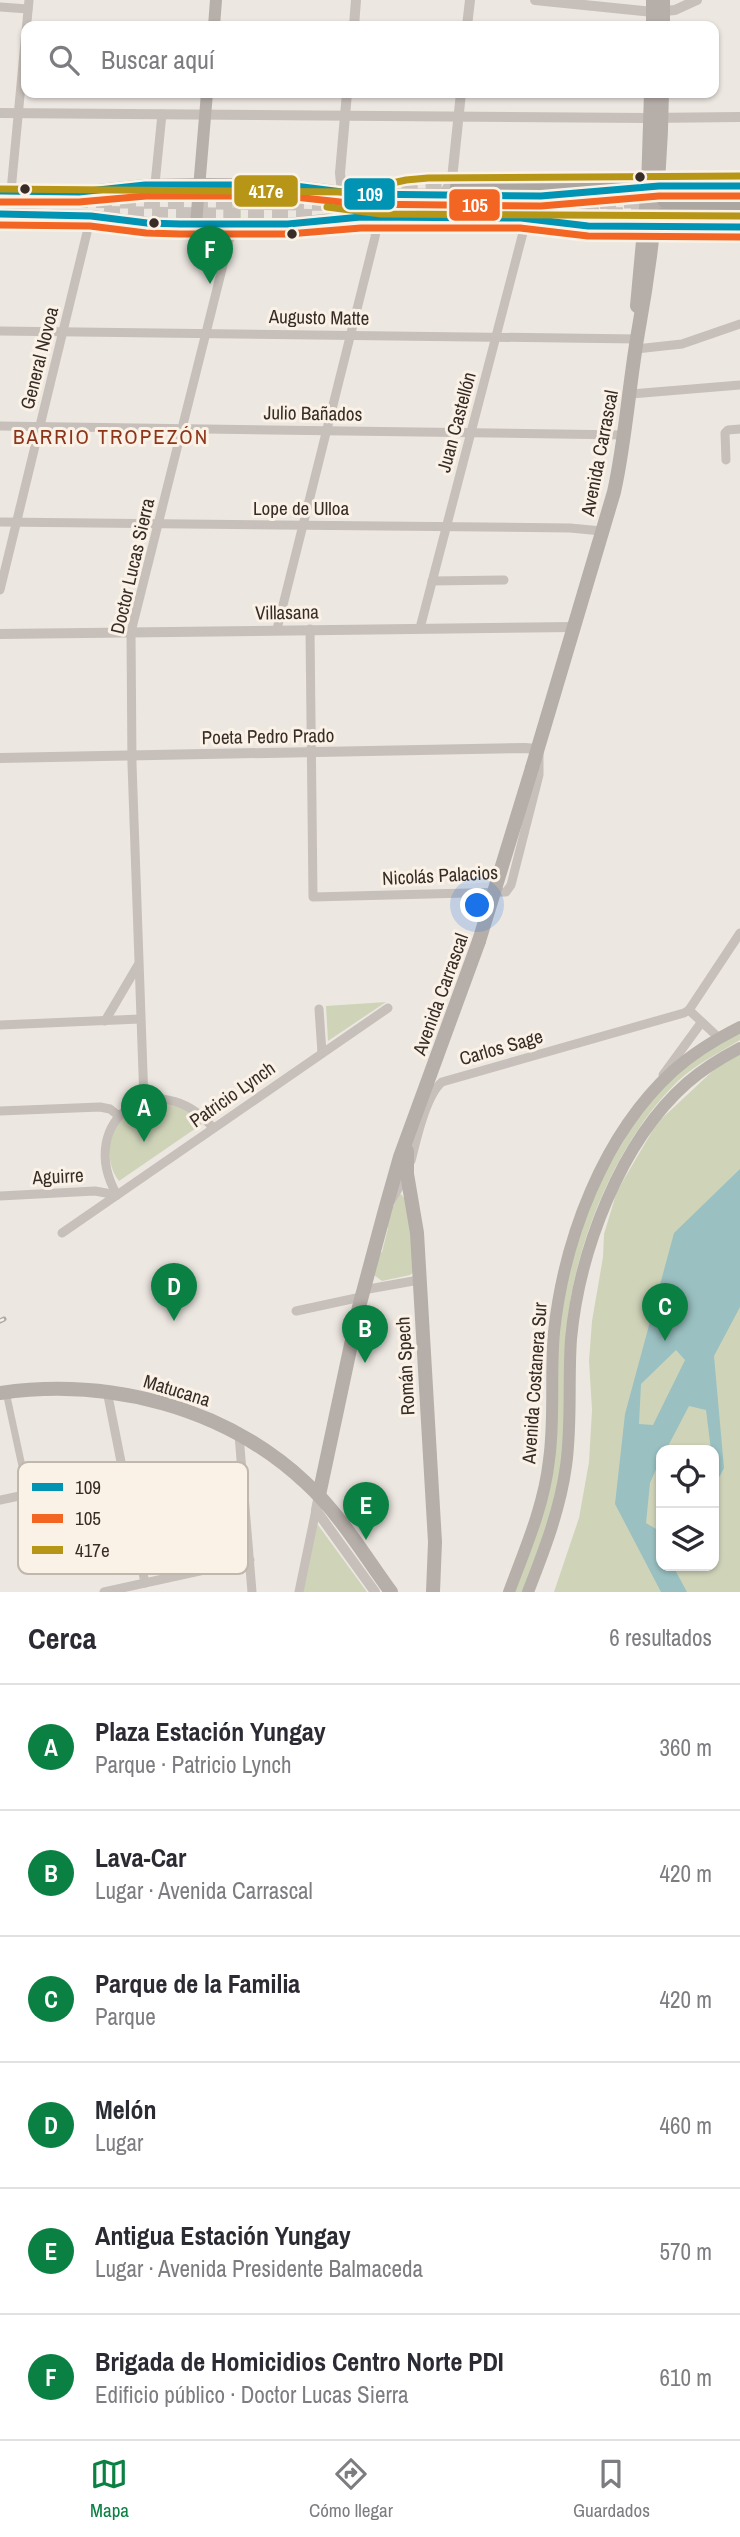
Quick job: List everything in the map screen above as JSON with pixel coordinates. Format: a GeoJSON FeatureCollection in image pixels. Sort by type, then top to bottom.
{"type":"FeatureCollection","features":[{"type":"Feature","properties":{"kind":"highway"},"geometry":{"type":"LineString","coordinates":[[451,190],[625,188]]}},
{"type":"Feature","properties":{"kind":"highway"},"geometry":{"type":"LineString","coordinates":[[656,207],[740,190]]}},
{"type":"Feature","properties":{"kind":"highway"},"geometry":{"type":"LineString","coordinates":[[656,207],[740,215]]}},
{"type":"Feature","properties":{"kind":"highway"},"geometry":{"type":"LineString","coordinates":[[382,224],[523,232]]}},
{"type":"Feature","properties":{"kind":"main road"},"geometry":{"type":"LineString","coordinates":[[214,21],[216,0]]}},
{"type":"Feature","properties":{"kind":"main road"},"geometry":{"type":"LineString","coordinates":[[195,224],[207,98]]}},
{"type":"Feature","properties":{"kind":"main road","name":"Avenida Carrascal"},"geometry":{"type":"LineString","coordinates":[[319,1495],[363,1294],[385,1210],[404,1183],[408,1139],[479,941],[618,472],[647,288],[656,207],[656,118],[652,98]]}},
{"type":"Feature","properties":{"kind":"main road","name":"Avenida Carrascal"},"geometry":{"type":"LineString","coordinates":[[656,118],[661,98]]}},
{"type":"Feature","properties":{"kind":"main road"},"geometry":{"type":"LineString","coordinates":[[5,191],[79,192],[155,184],[288,185],[347,193],[451,190]]}},
{"type":"Feature","properties":{"kind":"main road"},"geometry":{"type":"LineString","coordinates":[[625,188],[656,207],[740,227]]}},
{"type":"Feature","properties":{"kind":"main road"},"geometry":{"type":"LineString","coordinates":[[523,232],[588,226],[656,207]]}},
{"type":"Feature","properties":{"kind":"main road"},"geometry":{"type":"LineString","coordinates":[[0,214],[91,216],[147,223],[233,225],[299,224],[351,217],[382,224],[521,218],[588,226]]}},
{"type":"Feature","properties":{"kind":"main road","name":"Avenida Costanera Sur"},"geometry":{"type":"LineString","coordinates":[[509,1592],[536,1518],[550,1461],[555,1329],[562,1285],[571,1248],[600,1173],[625,1129],[652,1093],[681,1064],[740,1027]]}},
{"type":"Feature","properties":{"kind":"main road","name":"Avenida Costanera Sur"},"geometry":{"type":"LineString","coordinates":[[528,1592],[551,1530],[564,1481],[569,1440],[569,1372],[573,1319],[586,1258],[598,1222],[630,1157],[656,1116],[677,1092],[698,1074],[740,1048]]}},
{"type":"Feature","properties":{"kind":"main road","name":"Román Spech"},"geometry":{"type":"LineString","coordinates":[[404,1183],[419,1280],[435,1542],[436,1571],[433,1592]]}},
{"type":"Feature","properties":{"kind":"main road","name":"Matucana"},"geometry":{"type":"LineString","coordinates":[[3,1393],[54,1388],[107,1391],[194,1413],[239,1435],[296,1474],[319,1495],[391,1592]]}},
{"type":"Feature","properties":{"kind":"street"},"geometry":{"type":"LineString","coordinates":[[354,21],[356,0]]}},
{"type":"Feature","properties":{"kind":"street"},"geometry":{"type":"LineString","coordinates":[[468,21],[470,0]]}},
{"type":"Feature","properties":{"kind":"street"},"geometry":{"type":"LineString","coordinates":[[535,0],[658,13],[675,10],[697,0]]}},
{"type":"Feature","properties":{"kind":"street"},"geometry":{"type":"LineString","coordinates":[[0,7],[28,4]]}},
{"type":"Feature","properties":{"kind":"street"},"geometry":{"type":"LineString","coordinates":[[5,191],[21,86]]}},
{"type":"Feature","properties":{"kind":"street"},"geometry":{"type":"LineString","coordinates":[[347,98],[340,178],[347,193]]}},
{"type":"Feature","properties":{"kind":"street"},"geometry":{"type":"LineString","coordinates":[[451,190],[460,98]]}},
{"type":"Feature","properties":{"kind":"street"},"geometry":{"type":"LineString","coordinates":[[0,113],[740,117]]}},
{"type":"Feature","properties":{"kind":"street"},"geometry":{"type":"LineString","coordinates":[[155,184],[162,114]]}},
{"type":"Feature","properties":{"kind":"street","name":"General Novoa"},"geometry":{"type":"LineString","coordinates":[[0,590],[91,216]]}},
{"type":"Feature","properties":{"kind":"street"},"geometry":{"type":"LineString","coordinates":[[277,629],[351,335],[382,224]]}},
{"type":"Feature","properties":{"kind":"street","name":"Doctor Lucas Sierra"},"geometry":{"type":"LineString","coordinates":[[144,1101],[132,756],[131,632],[233,225]]}},
{"type":"Feature","properties":{"kind":"street","name":"Juan Castellón"},"geometry":{"type":"LineString","coordinates":[[420,628],[523,232]]}},
{"type":"Feature","properties":{"kind":"street","name":"Augusto Matte"},"geometry":{"type":"LineString","coordinates":[[0,331],[496,336],[638,339],[682,344],[740,324]]}},
{"type":"Feature","properties":{"kind":"street"},"geometry":{"type":"LineString","coordinates":[[631,394],[740,385]]}},
{"type":"Feature","properties":{"kind":"street","name":"Julio Bañados"},"geometry":{"type":"LineString","coordinates":[[0,426],[625,435]]}},
{"type":"Feature","properties":{"kind":"street"},"geometry":{"type":"LineString","coordinates":[[726,460],[724,433],[740,429]]}},
{"type":"Feature","properties":{"kind":"street","name":"Lope de Ulloa"},"geometry":{"type":"LineString","coordinates":[[0,522],[602,531]]}},
{"type":"Feature","properties":{"kind":"street"},"geometry":{"type":"LineString","coordinates":[[432,581],[504,580]]}},
{"type":"Feature","properties":{"kind":"street","name":"Villasana"},"geometry":{"type":"LineString","coordinates":[[0,634],[574,627]]}},
{"type":"Feature","properties":{"kind":"street"},"geometry":{"type":"LineString","coordinates":[[310,629],[312,752]]}},
{"type":"Feature","properties":{"kind":"street","name":"Poeta Pedro Prado"},"geometry":{"type":"LineString","coordinates":[[0,758],[537,749]]}},
{"type":"Feature","properties":{"kind":"street","name":"Nicolás Palacios"},"geometry":{"type":"LineString","coordinates":[[312,752],[313,897],[506,892],[511,885],[539,775],[540,760],[537,749]]}},
{"type":"Feature","properties":{"kind":"street"},"geometry":{"type":"LineString","coordinates":[[719,1038],[689,1010],[740,933]]}},
{"type":"Feature","properties":{"kind":"street"},"geometry":{"type":"LineString","coordinates":[[105,1021],[138,964]]}},
{"type":"Feature","properties":{"kind":"street","name":"Patricio Lynch"},"geometry":{"type":"LineString","coordinates":[[62,1233],[387,1008]]}},
{"type":"Feature","properties":{"kind":"street"},"geometry":{"type":"LineString","coordinates":[[319,1009],[322,1053]]}},
{"type":"Feature","properties":{"kind":"street","name":"Carlos Sage"},"geometry":{"type":"LineString","coordinates":[[404,1183],[426,1112],[435,1090],[442,1082],[689,1010]]}},
{"type":"Feature","properties":{"kind":"street"},"geometry":{"type":"LineString","coordinates":[[0,1025],[140,1020]]}},
{"type":"Feature","properties":{"kind":"street"},"geometry":{"type":"LineString","coordinates":[[652,1093],[701,1023]]}},
{"type":"Feature","properties":{"kind":"street"},"geometry":{"type":"LineString","coordinates":[[117,1195],[106,1172],[104,1154],[107,1136],[119,1116],[131,1107],[158,1099],[180,1102],[196,1111],[213,1128]]}},
{"type":"Feature","properties":{"kind":"street"},"geometry":{"type":"LineString","coordinates":[[0,1111],[100,1107],[110,1109],[119,1116]]}},
{"type":"Feature","properties":{"kind":"street","name":"Aguirre"},"geometry":{"type":"LineString","coordinates":[[0,1196],[95,1191],[117,1195]]}},
{"type":"Feature","properties":{"kind":"street"},"geometry":{"type":"LineString","coordinates":[[296,1311],[419,1280]]}},
{"type":"Feature","properties":{"kind":"street"},"geometry":{"type":"LineString","coordinates":[[107,1391],[121,1462]]}},
{"type":"Feature","properties":{"kind":"street"},"geometry":{"type":"LineString","coordinates":[[3,1393],[20,1462]]}},
{"type":"Feature","properties":{"kind":"street"},"geometry":{"type":"LineString","coordinates":[[239,1435],[241,1462]]}},
{"type":"Feature","properties":{"kind":"street","name":"Avenida Carrascal"},"geometry":{"type":"LineString","coordinates":[[299,1592],[319,1495]]}},
{"type":"Feature","properties":{"kind":"street"},"geometry":{"type":"LineString","coordinates":[[0,1500],[18,1496]]}},
{"type":"Feature","properties":{"kind":"street"},"geometry":{"type":"LineString","coordinates":[[316,1510],[375,1592]]}},
{"type":"Feature","properties":{"kind":"street"},"geometry":{"type":"LineString","coordinates":[[248,1537],[252,1592]]}},
{"type":"Feature","properties":{"kind":"street"},"geometry":{"type":"LineString","coordinates":[[143,1574],[145,1583]]}},
{"type":"Feature","properties":{"kind":"street"},"geometry":{"type":"LineString","coordinates":[[104,1592],[186,1574]]}},
{"type":"Feature","properties":{"kind":"green space"},"geometry":{"type":"Polygon","coordinates":[[[214,189],[241,189],[241,220],[223,220],[223,198],[214,198],[214,189]]]}},
{"type":"Feature","properties":{"kind":"green space"},"geometry":{"type":"Polygon","coordinates":[[[386,1002],[328,1041],[326,1006],[386,1002]]]}},
{"type":"Feature","properties":{"kind":"green space"},"geometry":{"type":"Polygon","coordinates":[[[740,1030],[740,1040],[692,1069],[658,1102],[623,1153],[596,1210],[577,1269],[568,1319],[563,1454],[558,1491],[522,1592],[511,1592],[537,1525],[561,1301],[589,1200],[643,1108],[676,1070],[740,1030]]]}},
{"type":"Feature","properties":{"kind":"green space"},"geometry":{"type":"Polygon","coordinates":[[[740,1052],[740,1592],[554,1592],[579,1518],[589,1462],[592,1410],[589,1361],[604,1234],[617,1191],[657,1123],[718,1066],[740,1052]]]}},
{"type":"Feature","properties":{"kind":"green space"},"geometry":{"type":"Polygon","coordinates":[[[160,1102],[187,1109],[202,1124],[119,1181],[111,1164],[110,1154],[116,1127],[136,1108],[160,1102]]]}},
{"type":"Feature","properties":{"kind":"green space"},"geometry":{"type":"Polygon","coordinates":[[[401,1194],[408,1203],[414,1272],[382,1281],[374,1275],[376,1255],[382,1252],[388,1228],[385,1223],[401,1194]]]}},
{"type":"Feature","properties":{"kind":"green space"},"geometry":{"type":"Polygon","coordinates":[[[318,1525],[367,1592],[303,1592],[318,1525]]]}},
{"type":"Feature","properties":{"kind":"water"},"geometry":{"type":"Polygon","coordinates":[[[740,1169],[740,1307],[714,1356],[724,1468],[719,1478],[719,1445],[710,1445],[706,1410],[689,1406],[669,1445],[656,1445],[656,1469],[650,1483],[646,1523],[656,1529],[656,1571],[676,1571],[687,1592],[661,1592],[615,1504],[625,1414],[674,1233],[740,1169]],[[676,1350],[641,1384],[639,1424],[653,1425],[685,1360],[676,1350]]]}},
{"type":"Feature","properties":{"kind":"tunnel"},"geometry":{"type":"LineString","coordinates":[[402,192],[458,187]]}},
{"type":"Feature","properties":{"kind":"tunnel"},"geometry":{"type":"LineString","coordinates":[[0,199],[429,204],[659,200]]}},
{"type":"Feature","properties":{"kind":"tunnel"},"geometry":{"type":"LineString","coordinates":[[104,214],[316,217]]}},
{"type":"Feature","properties":{"kind":"tunnel"},"geometry":{"type":"LineString","coordinates":[[391,216],[659,215]]}},
{"type":"Feature","properties":{"kind":"railway"},"geometry":{"type":"LineString","coordinates":[[0,1321],[4,1319]]}},
{"type":"Feature","properties":{"kind":"transit line","name":"417e"},"geometry":{"type":"LineString","coordinates":[[0,189],[352,192],[428,178],[740,176]]}},
{"type":"Feature","properties":{"kind":"transit line","name":"109"},"geometry":{"type":"LineString","coordinates":[[0,191],[79,192],[145,185],[287,185],[358,194],[541,196],[659,186],[740,186]]}},
{"type":"Feature","properties":{"kind":"transit line","name":"105"},"geometry":{"type":"LineString","coordinates":[[0,202],[79,202],[146,196],[286,196],[358,204],[541,206],[659,196],[740,196]]}},
{"type":"Feature","properties":{"kind":"transit line","name":"417e"},"geometry":{"type":"LineString","coordinates":[[327,207],[381,214],[740,216]]}},
{"type":"Feature","properties":{"kind":"transit line","name":"109"},"geometry":{"type":"LineString","coordinates":[[0,214],[91,216],[180,224],[288,224],[361,217],[521,218],[588,226],[740,227]]}},
{"type":"Feature","properties":{"kind":"transit line","name":"105"},"geometry":{"type":"LineString","coordinates":[[0,225],[90,226],[180,234],[288,234],[361,228],[520,228],[588,236],[740,237]]}},
{"type":"Feature","properties":{"kind":"place","name":"Brigada de Homicidios Centro Norte PDI"},"geometry":{"type":"Point","coordinates":[210,284]}},
{"type":"Feature","properties":{"kind":"place","name":"Plaza Estación Yungay"},"geometry":{"type":"Point","coordinates":[144,1142]}},
{"type":"Feature","properties":{"kind":"place","name":"Melón"},"geometry":{"type":"Point","coordinates":[174,1321]}},
{"type":"Feature","properties":{"kind":"place","name":"Parque de la Familia"},"geometry":{"type":"Point","coordinates":[665,1341]}},
{"type":"Feature","properties":{"kind":"place","name":"Lava-Car"},"geometry":{"type":"Point","coordinates":[365,1363]}},
{"type":"Feature","properties":{"kind":"place","name":"Antigua Estación Yungay"},"geometry":{"type":"Point","coordinates":[366,1540]}},
{"type":"Feature","properties":{"kind":"district","name":"BARRIO TROPEZÓN"},"geometry":{"type":"Point","coordinates":[111,436]}}]}
